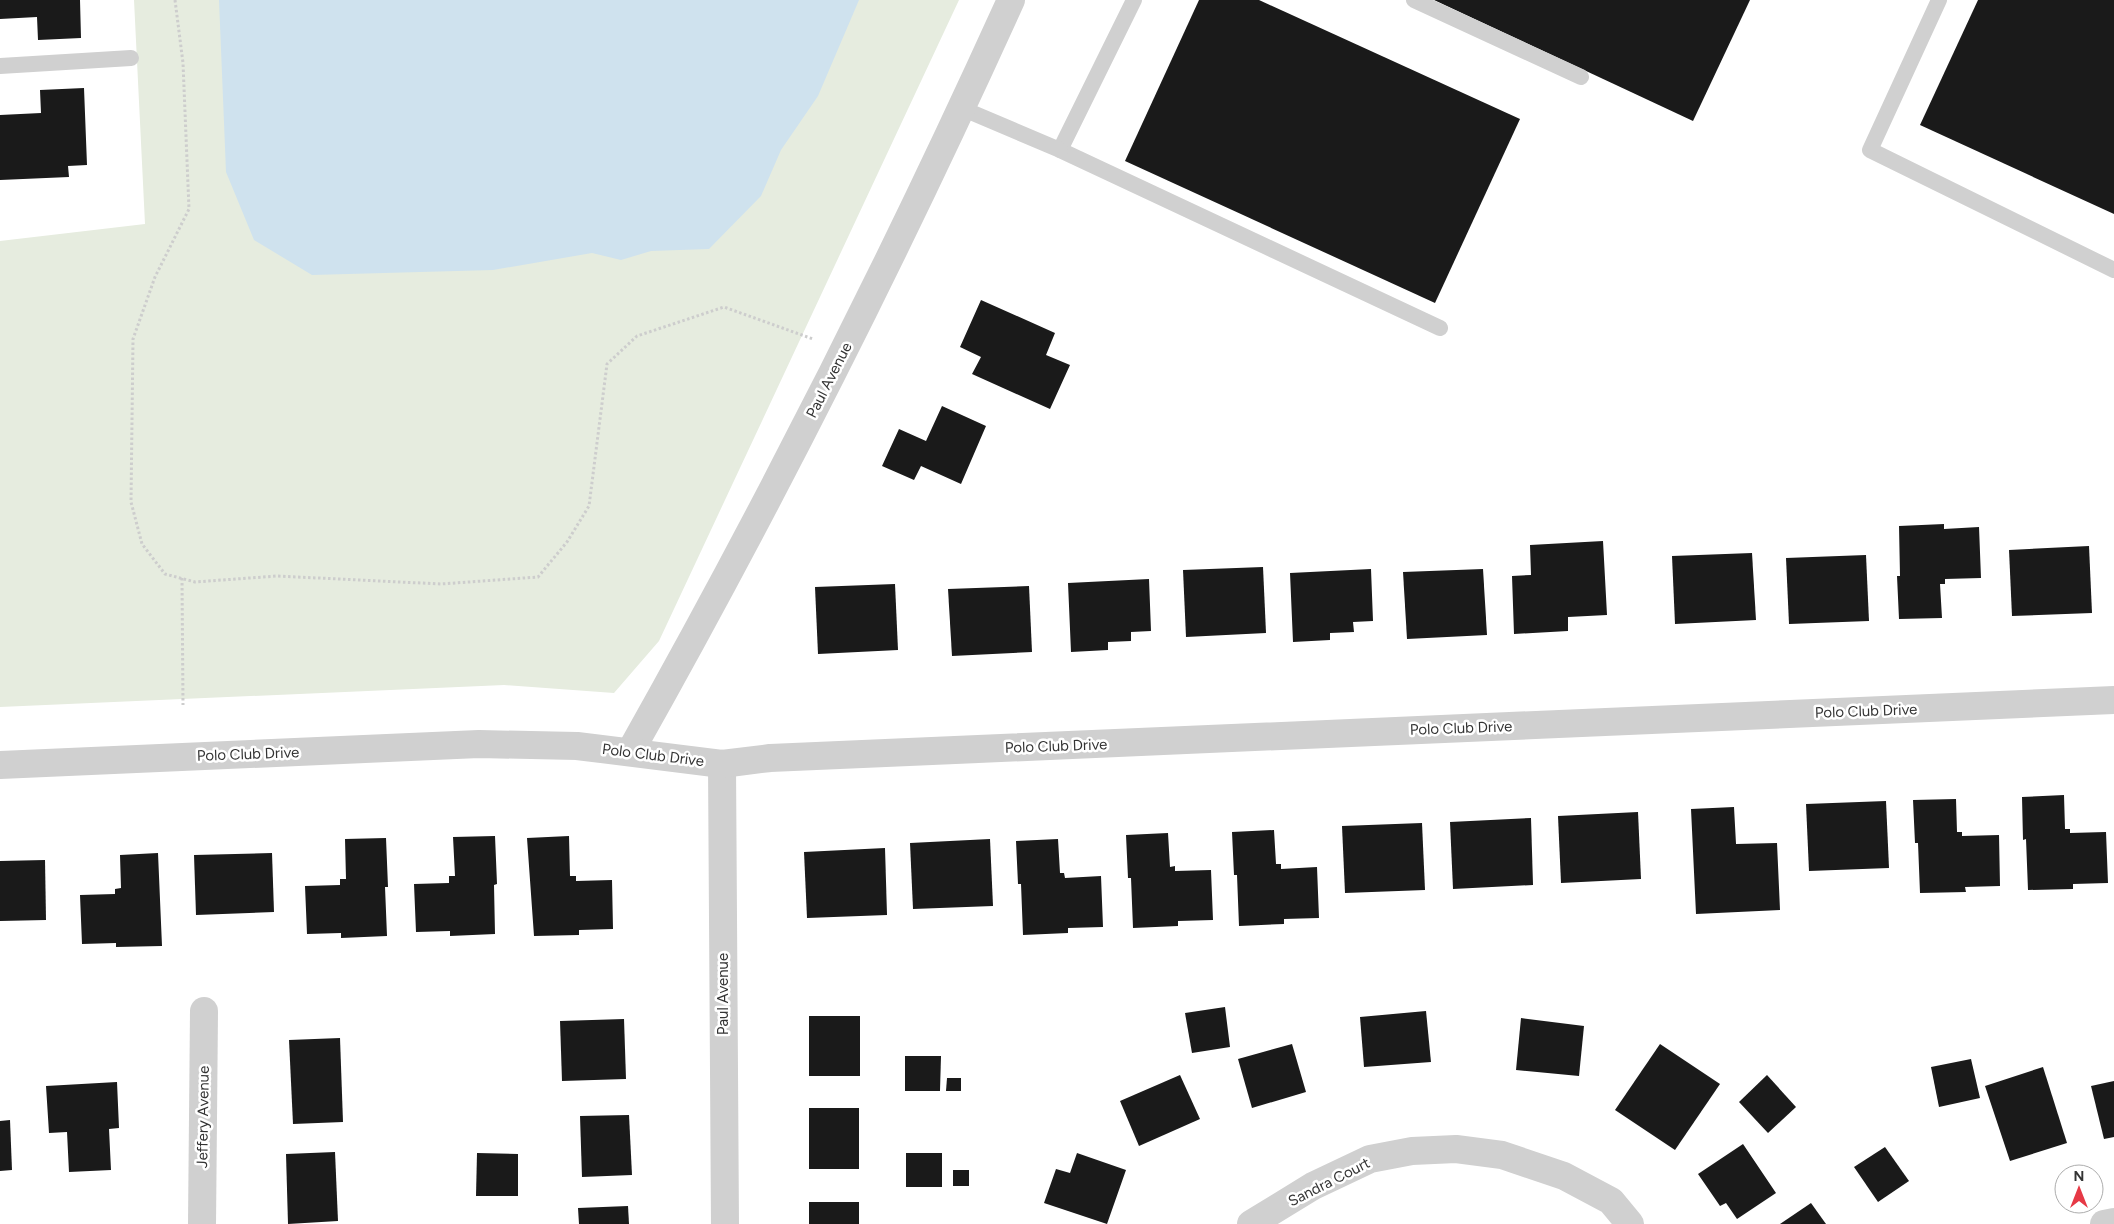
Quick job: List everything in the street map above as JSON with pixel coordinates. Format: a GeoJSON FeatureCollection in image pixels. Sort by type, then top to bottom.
{"type":"FeatureCollection","features":[{"type":"Feature","properties":{"kind":"street","name":"Paul Avenue"},"geometry":{"type":"LineString","coordinates":[[630,752],[689,647],[843,353],[1011,0]]}},
{"type":"Feature","properties":{"kind":"street","name":"Polo Club Drive"},"geometry":{"type":"LineString","coordinates":[[0,764],[480,744],[577,746],[722,764],[770,758],[2114,700]]}},
{"type":"Feature","properties":{"kind":"street","name":"Paul Avenue"},"geometry":{"type":"LineString","coordinates":[[722,764],[724,1224]]}},
{"type":"Feature","properties":{"kind":"street","name":"Jeffery Avenue"},"geometry":{"type":"LineString","coordinates":[[202,1224],[204,1011]]}},
{"type":"Feature","properties":{"kind":"street","name":"Sandra Court"},"geometry":{"type":"LineString","coordinates":[[1252,1224],[1313,1186],[1370,1160],[1412,1151],[1456,1149],[1502,1155],[1564,1176],[1611,1201],[1630,1224]]}},
{"type":"Feature","properties":{"kind":"street"},"geometry":{"type":"LineString","coordinates":[[2104,1224],[2114,1222]]}},
{"type":"Feature","properties":{"kind":"lane"},"geometry":{"type":"LineString","coordinates":[[1060,150],[1134,0]]}},
{"type":"Feature","properties":{"kind":"lane"},"geometry":{"type":"LineString","coordinates":[[1414,0],[1581,77]]}},
{"type":"Feature","properties":{"kind":"lane"},"geometry":{"type":"LineString","coordinates":[[1938,0],[1870,150],[2114,270]]}},
{"type":"Feature","properties":{"kind":"lane"},"geometry":{"type":"LineString","coordinates":[[0,66],[131,58]]}},
{"type":"Feature","properties":{"kind":"lane"},"geometry":{"type":"LineString","coordinates":[[961,108],[1060,150],[1440,328]]}},
{"type":"Feature","properties":{"kind":"path"},"geometry":{"type":"LineString","coordinates":[[175,0],[182,63],[189,208],[155,277],[133,340],[131,502],[142,544],[165,574],[195,582],[277,576],[441,584],[538,577],[567,542],[590,506],[607,364],[638,336],[724,307],[746,317],[809,338],[843,353]]}},
{"type":"Feature","properties":{"kind":"path"},"geometry":{"type":"LineString","coordinates":[[182,578],[182,705]]}},
{"type":"Feature","properties":{"kind":"shaded area"},"geometry":{"type":"Polygon","coordinates":[[[134,0],[959,0],[659,641],[614,693],[504,685],[0,707],[0,241],[145,224],[134,0]]]}},
{"type":"Feature","properties":{"kind":"water"},"geometry":{"type":"Polygon","coordinates":[[[219,0],[859,0],[818,96],[781,150],[761,196],[709,249],[651,251],[621,260],[592,253],[493,270],[312,275],[254,240],[226,172],[219,0]]]}},
{"type":"Feature","properties":{"kind":"building"},"geometry":{"type":"Polygon","coordinates":[[[0,0],[80,0],[81,38],[38,40],[37,17],[0,19],[0,0]]]}},
{"type":"Feature","properties":{"kind":"building"},"geometry":{"type":"Polygon","coordinates":[[[1199,0],[1259,0],[1520,119],[1435,303],[1125,161],[1199,0]]]}},
{"type":"Feature","properties":{"kind":"building"},"geometry":{"type":"Polygon","coordinates":[[[1434,0],[1750,0],[1693,121],[1434,0]]]}},
{"type":"Feature","properties":{"kind":"building"},"geometry":{"type":"Polygon","coordinates":[[[1978,0],[2114,0],[2114,214],[1920,125],[1978,0]]]}},
{"type":"Feature","properties":{"kind":"building"},"geometry":{"type":"Polygon","coordinates":[[[84,88],[87,165],[68,166],[69,177],[0,180],[0,115],[41,113],[40,90],[84,88]]]}},
{"type":"Feature","properties":{"kind":"building"},"geometry":{"type":"Polygon","coordinates":[[[981,300],[1055,333],[1046,355],[1070,365],[1050,409],[972,374],[981,357],[960,347],[981,300]]]}},
{"type":"Feature","properties":{"kind":"building"},"geometry":{"type":"Polygon","coordinates":[[[942,406],[986,426],[961,484],[921,466],[914,480],[882,466],[899,429],[926,441],[942,406]]]}},
{"type":"Feature","properties":{"kind":"building"},"geometry":{"type":"Polygon","coordinates":[[[1944,524],[1944,529],[1979,527],[1981,578],[1945,579],[1945,584],[1940,584],[1942,618],[1899,619],[1897,576],[1900,576],[1899,526],[1944,524]]]}},
{"type":"Feature","properties":{"kind":"building"},"geometry":{"type":"Polygon","coordinates":[[[1603,541],[1607,615],[1568,617],[1568,631],[1514,634],[1512,576],[1531,575],[1530,545],[1603,541]]]}},
{"type":"Feature","properties":{"kind":"building"},"geometry":{"type":"Polygon","coordinates":[[[2089,546],[2092,613],[2012,616],[2009,550],[2089,546]]]}},
{"type":"Feature","properties":{"kind":"building"},"geometry":{"type":"Polygon","coordinates":[[[1752,553],[1756,620],[1675,624],[1672,556],[1752,553]]]}},
{"type":"Feature","properties":{"kind":"building"},"geometry":{"type":"Polygon","coordinates":[[[1866,555],[1869,621],[1789,624],[1786,558],[1866,555]]]}},
{"type":"Feature","properties":{"kind":"building"},"geometry":{"type":"Polygon","coordinates":[[[1263,567],[1266,633],[1186,637],[1183,570],[1263,567]]]}},
{"type":"Feature","properties":{"kind":"building"},"geometry":{"type":"Polygon","coordinates":[[[1371,569],[1373,621],[1353,622],[1354,632],[1330,633],[1330,640],[1293,642],[1290,573],[1371,569]]]}},
{"type":"Feature","properties":{"kind":"building"},"geometry":{"type":"Polygon","coordinates":[[[1483,569],[1487,635],[1407,639],[1403,572],[1483,569]]]}},
{"type":"Feature","properties":{"kind":"building"},"geometry":{"type":"Polygon","coordinates":[[[1149,579],[1151,631],[1131,632],[1131,641],[1108,642],[1108,650],[1071,652],[1068,583],[1149,579]]]}},
{"type":"Feature","properties":{"kind":"building"},"geometry":{"type":"Polygon","coordinates":[[[895,584],[898,650],[818,654],[815,587],[895,584]]]}},
{"type":"Feature","properties":{"kind":"building"},"geometry":{"type":"Polygon","coordinates":[[[1029,586],[1032,652],[952,656],[948,589],[1029,586]]]}},
{"type":"Feature","properties":{"kind":"building"},"geometry":{"type":"Polygon","coordinates":[[[2064,795],[2065,829],[2070,829],[2070,833],[2106,832],[2108,883],[2073,884],[2073,889],[2028,890],[2026,839],[2023,840],[2022,797],[2064,795]]]}},
{"type":"Feature","properties":{"kind":"building"},"geometry":{"type":"Polygon","coordinates":[[[1956,799],[1957,832],[1962,832],[1962,836],[1999,835],[2000,886],[1965,887],[1966,892],[1920,893],[1918,843],[1915,843],[1913,800],[1956,799]]]}},
{"type":"Feature","properties":{"kind":"building"},"geometry":{"type":"Polygon","coordinates":[[[1886,801],[1889,868],[1809,871],[1806,804],[1886,801]]]}},
{"type":"Feature","properties":{"kind":"building"},"geometry":{"type":"Polygon","coordinates":[[[1734,807],[1736,844],[1777,843],[1780,910],[1696,914],[1691,809],[1734,807]]]}},
{"type":"Feature","properties":{"kind":"building"},"geometry":{"type":"Polygon","coordinates":[[[1638,812],[1641,879],[1561,883],[1558,816],[1638,812]]]}},
{"type":"Feature","properties":{"kind":"building"},"geometry":{"type":"Polygon","coordinates":[[[1531,818],[1533,885],[1453,889],[1450,822],[1531,818]]]}},
{"type":"Feature","properties":{"kind":"building"},"geometry":{"type":"Polygon","coordinates":[[[1422,823],[1425,890],[1345,893],[1342,826],[1422,823]]]}},
{"type":"Feature","properties":{"kind":"building"},"geometry":{"type":"Polygon","coordinates":[[[1274,830],[1276,864],[1281,864],[1281,869],[1317,867],[1319,918],[1284,919],[1284,924],[1239,926],[1237,875],[1234,875],[1232,832],[1274,830]]]}},
{"type":"Feature","properties":{"kind":"building"},"geometry":{"type":"Polygon","coordinates":[[[1168,833],[1170,867],[1175,866],[1175,871],[1211,870],[1213,920],[1178,921],[1178,926],[1133,928],[1131,878],[1128,878],[1126,835],[1168,833]]]}},
{"type":"Feature","properties":{"kind":"building"},"geometry":{"type":"Polygon","coordinates":[[[495,836],[497,884],[494,885],[495,934],[450,936],[450,931],[416,932],[414,884],[449,883],[449,876],[455,876],[453,837],[495,836]]]}},
{"type":"Feature","properties":{"kind":"building"},"geometry":{"type":"Polygon","coordinates":[[[569,836],[570,876],[576,876],[576,881],[612,880],[613,929],[579,930],[579,935],[534,936],[527,838],[569,836]]]}},
{"type":"Feature","properties":{"kind":"building"},"geometry":{"type":"Polygon","coordinates":[[[386,838],[387,936],[341,938],[341,933],[307,934],[305,886],[340,885],[340,879],[346,879],[345,839],[386,838]]]}},
{"type":"Feature","properties":{"kind":"building"},"geometry":{"type":"Polygon","coordinates":[[[990,839],[993,906],[913,909],[910,843],[990,839]]]}},
{"type":"Feature","properties":{"kind":"building"},"geometry":{"type":"Polygon","coordinates":[[[1058,839],[1060,873],[1064,873],[1065,878],[1101,876],[1103,927],[1068,928],[1068,933],[1023,935],[1021,884],[1018,884],[1016,841],[1058,839]]]}},
{"type":"Feature","properties":{"kind":"building"},"geometry":{"type":"Polygon","coordinates":[[[885,848],[887,915],[807,918],[804,852],[885,848]]]}},
{"type":"Feature","properties":{"kind":"building"},"geometry":{"type":"Polygon","coordinates":[[[158,853],[162,946],[116,947],[116,943],[82,944],[80,895],[115,894],[115,889],[121,888],[120,855],[158,853]]]}},
{"type":"Feature","properties":{"kind":"building"},"geometry":{"type":"Polygon","coordinates":[[[272,853],[274,912],[196,915],[194,855],[272,853]]]}},
{"type":"Feature","properties":{"kind":"building"},"geometry":{"type":"Polygon","coordinates":[[[45,860],[46,920],[0,921],[0,861],[45,860]]]}},
{"type":"Feature","properties":{"kind":"building"},"geometry":{"type":"Polygon","coordinates":[[[1225,1007],[1230,1047],[1192,1053],[1185,1013],[1225,1007]]]}},
{"type":"Feature","properties":{"kind":"building"},"geometry":{"type":"Polygon","coordinates":[[[1426,1011],[1431,1062],[1364,1067],[1360,1017],[1426,1011]]]}},
{"type":"Feature","properties":{"kind":"building"},"geometry":{"type":"Polygon","coordinates":[[[809,1016],[860,1016],[860,1076],[809,1076],[809,1016]]]}},
{"type":"Feature","properties":{"kind":"building"},"geometry":{"type":"Polygon","coordinates":[[[1521,1018],[1584,1026],[1579,1076],[1516,1070],[1521,1018]]]}},
{"type":"Feature","properties":{"kind":"building"},"geometry":{"type":"Polygon","coordinates":[[[624,1019],[626,1079],[562,1081],[560,1021],[624,1019]]]}},
{"type":"Feature","properties":{"kind":"building"},"geometry":{"type":"Polygon","coordinates":[[[340,1038],[343,1122],[293,1124],[289,1040],[340,1038]]]}},
{"type":"Feature","properties":{"kind":"building"},"geometry":{"type":"Polygon","coordinates":[[[1292,1044],[1306,1092],[1252,1108],[1238,1059],[1292,1044]]]}},
{"type":"Feature","properties":{"kind":"building"},"geometry":{"type":"Polygon","coordinates":[[[1660,1044],[1720,1084],[1675,1150],[1615,1110],[1660,1044]]]}},
{"type":"Feature","properties":{"kind":"building"},"geometry":{"type":"Polygon","coordinates":[[[905,1056],[941,1056],[940,1091],[905,1091],[905,1056]]]}},
{"type":"Feature","properties":{"kind":"building"},"geometry":{"type":"Polygon","coordinates":[[[1971,1059],[1980,1098],[1939,1107],[1931,1067],[1971,1059]]]}},
{"type":"Feature","properties":{"kind":"building"},"geometry":{"type":"Polygon","coordinates":[[[2043,1067],[2067,1143],[2010,1161],[1985,1086],[2043,1067]]]}},
{"type":"Feature","properties":{"kind":"building"},"geometry":{"type":"Polygon","coordinates":[[[1180,1075],[1200,1119],[1139,1146],[1120,1101],[1180,1075]]]}},
{"type":"Feature","properties":{"kind":"building"},"geometry":{"type":"Polygon","coordinates":[[[1767,1075],[1796,1107],[1768,1133],[1739,1102],[1767,1075]]]}},
{"type":"Feature","properties":{"kind":"building"},"geometry":{"type":"Polygon","coordinates":[[[947,1078],[961,1078],[961,1091],[946,1091],[947,1078]]]}},
{"type":"Feature","properties":{"kind":"building"},"geometry":{"type":"Polygon","coordinates":[[[2114,1081],[2114,1137],[2104,1139],[2091,1086],[2114,1081]]]}},
{"type":"Feature","properties":{"kind":"building"},"geometry":{"type":"Polygon","coordinates":[[[117,1082],[119,1128],[109,1129],[111,1170],[69,1172],[67,1132],[49,1133],[46,1086],[117,1082]]]}},
{"type":"Feature","properties":{"kind":"building"},"geometry":{"type":"Polygon","coordinates":[[[809,1108],[859,1108],[859,1169],[809,1169],[809,1108]]]}},
{"type":"Feature","properties":{"kind":"building"},"geometry":{"type":"Polygon","coordinates":[[[629,1115],[632,1175],[582,1177],[580,1116],[629,1115]]]}},
{"type":"Feature","properties":{"kind":"building"},"geometry":{"type":"Polygon","coordinates":[[[10,1120],[12,1170],[0,1171],[0,1121],[10,1120]]]}},
{"type":"Feature","properties":{"kind":"building"},"geometry":{"type":"Polygon","coordinates":[[[1743,1144],[1776,1193],[1737,1219],[1726,1203],[1720,1206],[1698,1174],[1743,1144]]]}},
{"type":"Feature","properties":{"kind":"building"},"geometry":{"type":"Polygon","coordinates":[[[1885,1147],[1909,1181],[1878,1202],[1854,1167],[1885,1147]]]}},
{"type":"Feature","properties":{"kind":"building"},"geometry":{"type":"Polygon","coordinates":[[[335,1152],[338,1221],[288,1224],[286,1154],[335,1152]]]}},
{"type":"Feature","properties":{"kind":"building"},"geometry":{"type":"Polygon","coordinates":[[[477,1153],[518,1154],[518,1196],[476,1196],[477,1153]]]}},
{"type":"Feature","properties":{"kind":"building"},"geometry":{"type":"Polygon","coordinates":[[[906,1153],[942,1153],[942,1187],[906,1187],[906,1153]]]}},
{"type":"Feature","properties":{"kind":"building"},"geometry":{"type":"Polygon","coordinates":[[[1077,1153],[1126,1170],[1107,1224],[1044,1203],[1056,1169],[1070,1173],[1077,1153]]]}},
{"type":"Feature","properties":{"kind":"building"},"geometry":{"type":"Polygon","coordinates":[[[953,1170],[969,1170],[969,1186],[953,1186],[953,1170]]]}},
{"type":"Feature","properties":{"kind":"building"},"geometry":{"type":"Polygon","coordinates":[[[809,1202],[859,1202],[859,1224],[809,1224],[809,1202]]]}},
{"type":"Feature","properties":{"kind":"building"},"geometry":{"type":"Polygon","coordinates":[[[1811,1203],[1826,1224],[1780,1224],[1811,1203]]]}},
{"type":"Feature","properties":{"kind":"building"},"geometry":{"type":"Polygon","coordinates":[[[628,1206],[629,1224],[579,1224],[578,1208],[628,1206]]]}}]}
